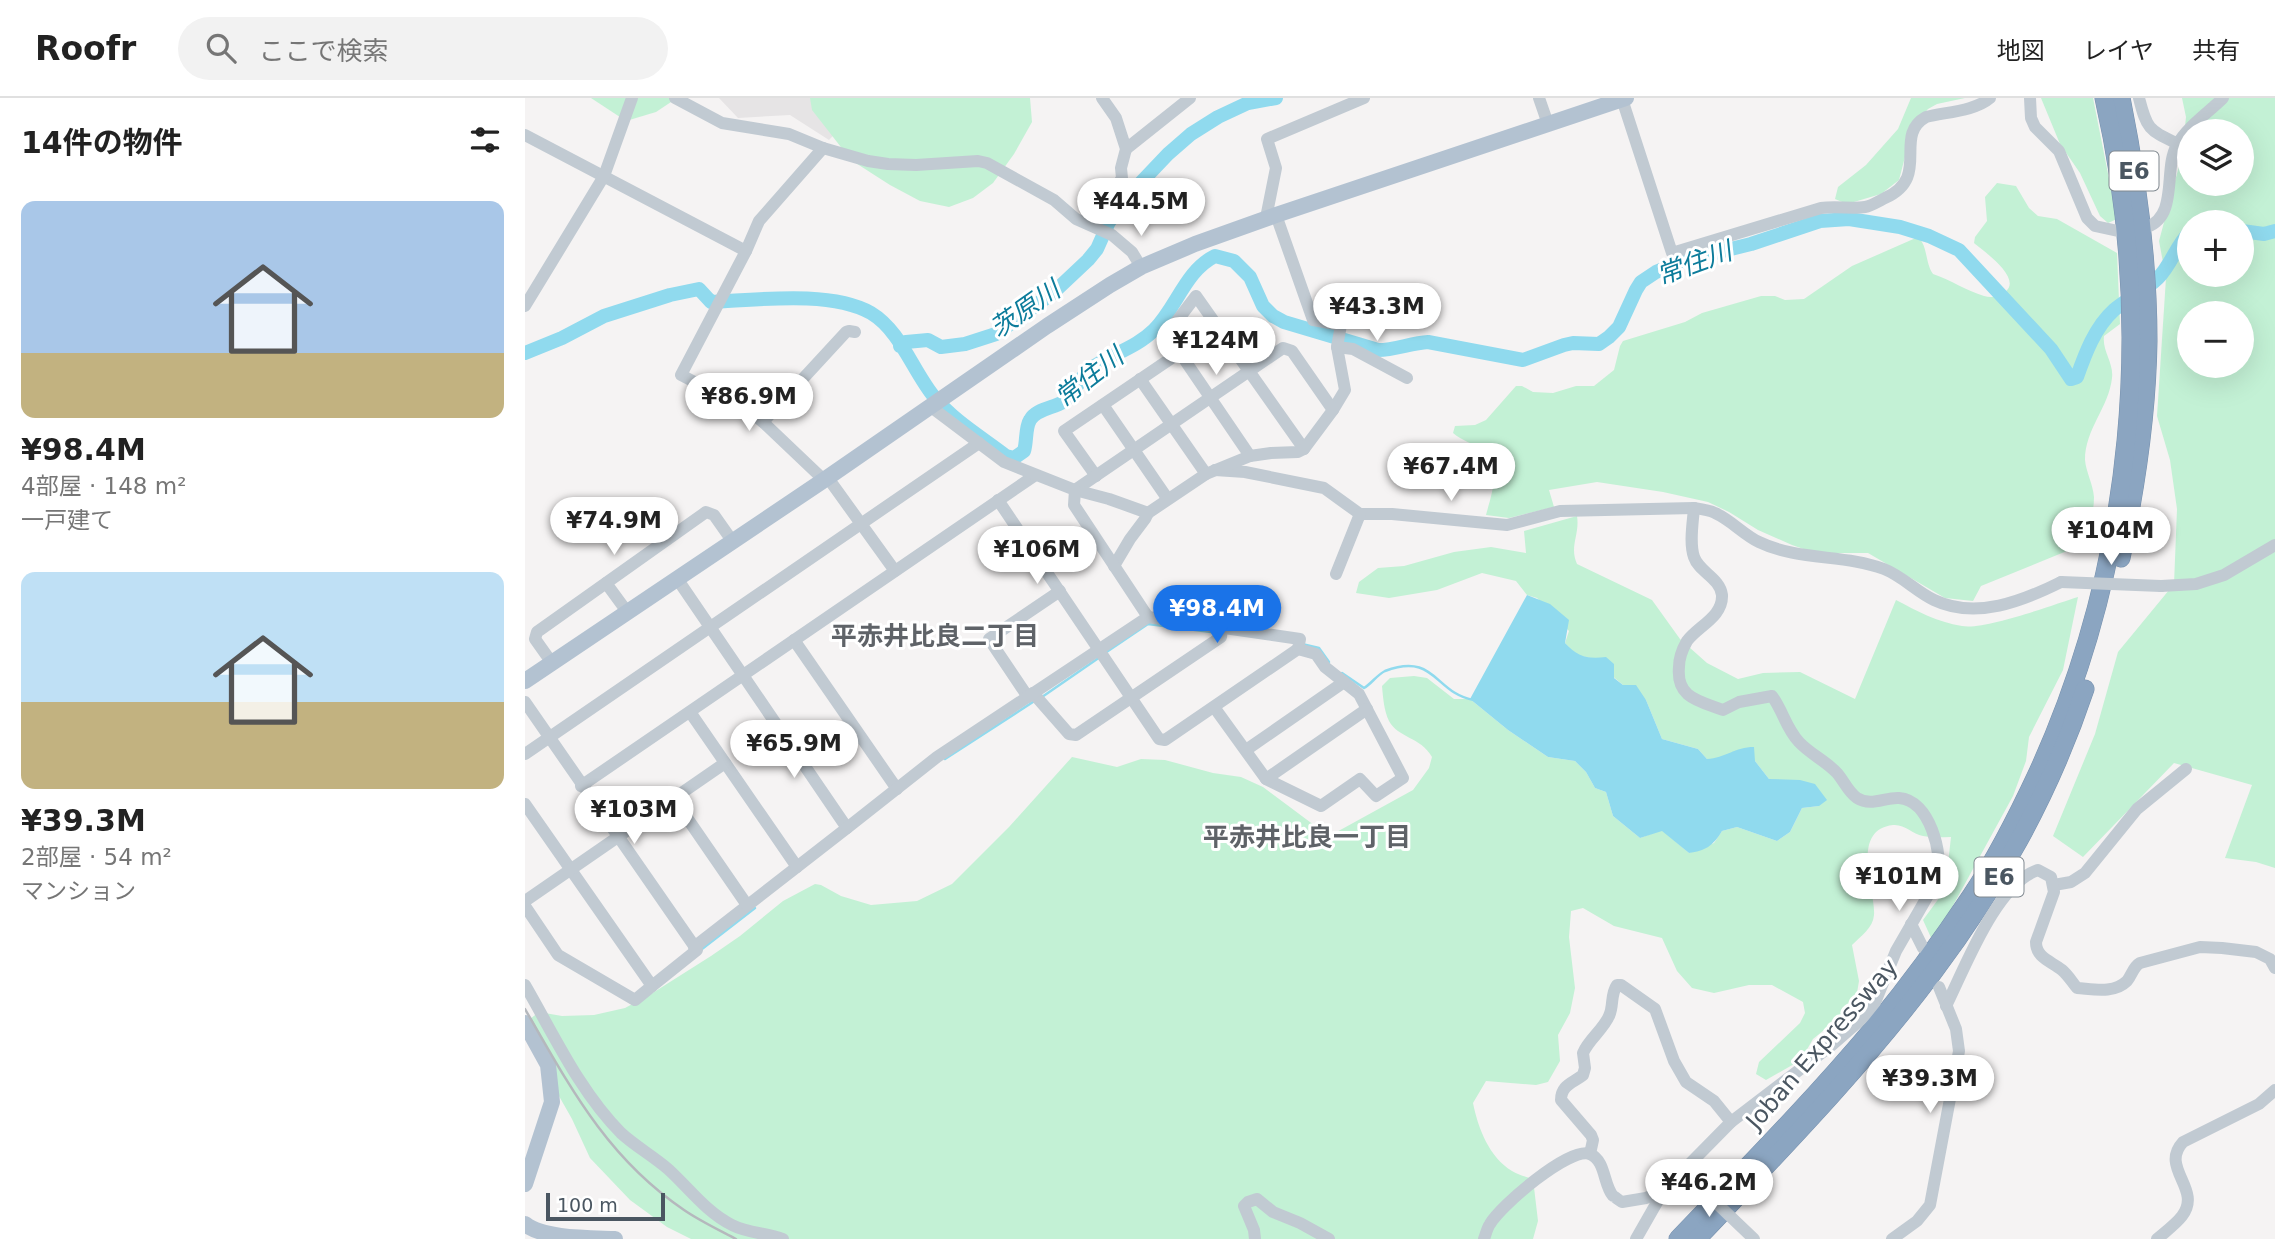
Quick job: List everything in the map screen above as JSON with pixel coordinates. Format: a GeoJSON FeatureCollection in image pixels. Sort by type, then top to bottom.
{"type":"FeatureCollection","features":[{"type":"Feature","properties":{"kind":"highway","name":"Joban Expressway"},"geometry":{"type":"LineString","coordinates":[[1678,1239],[1875,1026],[1958,915],[2000,848],[2045,756],[2067,703],[2100,598],[2114,535],[2126,446],[2132,328],[2116,158],[2105,98]]}},
{"type":"Feature","properties":{"kind":"highway","name":"Joban Expressway"},"geometry":{"type":"LineString","coordinates":[[1697,1239],[1889,1032],[1959,939],[2011,856],[2051,775],[2080,705],[2114,594],[2129,520],[2142,431],[2148,342],[2142,245],[2136,188],[2121,98]]}},
{"type":"Feature","properties":{"kind":"main road"},"geometry":{"type":"LineString","coordinates":[[525,681],[826,479],[1057,319],[1141,267],[1271,217],[1624,99]]}},
{"type":"Feature","properties":{"kind":"main road"},"geometry":{"type":"LineString","coordinates":[[525,1023],[548,1065],[552,1102],[525,1184]]}},
{"type":"Feature","properties":{"kind":"main road"},"geometry":{"type":"LineString","coordinates":[[525,1224],[554,1237],[615,1239]]}},
{"type":"Feature","properties":{"kind":"street"},"geometry":{"type":"LineString","coordinates":[[525,306],[604,176],[632,98]]}},
{"type":"Feature","properties":{"kind":"street"},"geometry":{"type":"LineString","coordinates":[[675,98],[722,123],[782,132],[867,161],[888,164],[987,163],[1054,200],[1076,219],[1112,235],[1132,252],[1141,267]]}},
{"type":"Feature","properties":{"kind":"street"},"geometry":{"type":"LineString","coordinates":[[1095,226],[1122,178],[1121,168],[1126,149],[1116,118],[1102,98]]}},
{"type":"Feature","properties":{"kind":"street"},"geometry":{"type":"LineString","coordinates":[[1126,149],[1190,98]]}},
{"type":"Feature","properties":{"kind":"street"},"geometry":{"type":"LineString","coordinates":[[1114,566],[1147,513],[1210,472],[1250,456],[1298,452],[1304,449],[1318,433],[1345,390],[1338,340],[1341,325],[1313,320],[1271,217],[1276,167],[1267,139],[1364,98]]}},
{"type":"Feature","properties":{"kind":"street"},"geometry":{"type":"LineString","coordinates":[[1539,98],[1548,124]]}},
{"type":"Feature","properties":{"kind":"street"},"geometry":{"type":"LineString","coordinates":[[1624,99],[1672,253],[1821,208],[1865,207],[1897,192],[1908,178],[1912,134],[1920,120],[1985,103],[1990,98]]}},
{"type":"Feature","properties":{"kind":"street"},"geometry":{"type":"LineString","coordinates":[[2030,98],[2031,118],[2035,127],[2059,151],[2087,218],[2095,226],[2122,233]]}},
{"type":"Feature","properties":{"kind":"street"},"geometry":{"type":"LineString","coordinates":[[2139,98],[2148,127],[2177,144]]}},
{"type":"Feature","properties":{"kind":"street"},"geometry":{"type":"LineString","coordinates":[[2201,119],[2223,98]]}},
{"type":"Feature","properties":{"kind":"street"},"geometry":{"type":"LineString","coordinates":[[525,135],[746,251]]}},
{"type":"Feature","properties":{"kind":"street"},"geometry":{"type":"LineString","coordinates":[[2147,228],[2155,224],[2163,214],[2172,159],[2177,146]]}},
{"type":"Feature","properties":{"kind":"street"},"geometry":{"type":"LineString","coordinates":[[823,148],[759,221],[681,375],[743,407],[826,479],[895,571]]}},
{"type":"Feature","properties":{"kind":"street"},"geometry":{"type":"LineString","coordinates":[[1250,456],[1167,334],[1196,296],[1304,449]]}},
{"type":"Feature","properties":{"kind":"street"},"geometry":{"type":"LineString","coordinates":[[763,422],[846,332],[855,332]]}},
{"type":"Feature","properties":{"kind":"street"},"geometry":{"type":"LineString","coordinates":[[1338,340],[1407,378]]}},
{"type":"Feature","properties":{"kind":"street"},"geometry":{"type":"LineString","coordinates":[[1075,490],[1283,348],[1292,351],[1333,410]]}},
{"type":"Feature","properties":{"kind":"street"},"geometry":{"type":"LineString","coordinates":[[1096,476],[1064,431],[1179,353]]}},
{"type":"Feature","properties":{"kind":"street"},"geometry":{"type":"LineString","coordinates":[[1140,379],[1210,472]]}},
{"type":"Feature","properties":{"kind":"street"},"geometry":{"type":"LineString","coordinates":[[935,403],[1004,462],[1034,476],[1147,513]]}},
{"type":"Feature","properties":{"kind":"street"},"geometry":{"type":"LineString","coordinates":[[1103,405],[1167,498]]}},
{"type":"Feature","properties":{"kind":"street"},"geometry":{"type":"LineString","coordinates":[[525,754],[979,443]]}},
{"type":"Feature","properties":{"kind":"street"},"geometry":{"type":"LineString","coordinates":[[1210,472],[1245,472],[1324,488],[1360,514],[1392,514],[1507,525],[1560,511],[1694,508],[1714,512],[1760,543],[1804,556],[1850,561],[1886,569],[1935,601],[1962,608],[1993,607],[2029,598],[2061,582],[2161,586],[2196,584],[2224,575],[2275,545]]}},
{"type":"Feature","properties":{"kind":"street"},"geometry":{"type":"LineString","coordinates":[[581,786],[1034,476]]}},
{"type":"Feature","properties":{"kind":"street"},"geometry":{"type":"LineString","coordinates":[[999,500],[1159,739],[1165,740],[1298,646],[1300,639],[1222,633],[1148,617],[1074,505],[1075,490]]}},
{"type":"Feature","properties":{"kind":"street"},"geometry":{"type":"LineString","coordinates":[[1484,1239],[1490,1223],[1514,1197],[1564,1161],[1582,1152],[1597,1159],[1613,1196],[1622,1202],[1646,1198],[1664,1190],[1685,1173],[1731,1122],[1832,1045],[1872,1010],[1896,951],[1938,878],[1938,849],[1933,830],[1914,803],[1902,798],[1871,802],[1854,796],[1835,771],[1787,729],[1780,708],[1772,696],[1739,702],[1723,710],[1686,695],[1678,679],[1679,661],[1686,642],[1719,610],[1722,595],[1717,583],[1702,570],[1693,556],[1694,508]]}},
{"type":"Feature","properties":{"kind":"street"},"geometry":{"type":"LineString","coordinates":[[552,663],[535,639],[537,632],[706,512],[714,514],[733,542]]}},
{"type":"Feature","properties":{"kind":"street"},"geometry":{"type":"LineString","coordinates":[[1336,574],[1360,514]]}},
{"type":"Feature","properties":{"kind":"street"},"geometry":{"type":"LineString","coordinates":[[677,580],[847,828]]}},
{"type":"Feature","properties":{"kind":"street"},"geometry":{"type":"LineString","coordinates":[[606,583],[628,613]]}},
{"type":"Feature","properties":{"kind":"street"},"geometry":{"type":"LineString","coordinates":[[1060,591],[989,639],[1035,697],[1069,734],[1076,735],[1222,633]]}},
{"type":"Feature","properties":{"kind":"street"},"geometry":{"type":"LineString","coordinates":[[694,947],[937,757],[1102,653],[1148,617]]}},
{"type":"Feature","properties":{"kind":"street"},"geometry":{"type":"LineString","coordinates":[[794,640],[897,789]]}},
{"type":"Feature","properties":{"kind":"street"},"geometry":{"type":"LineString","coordinates":[[1214,707],[1266,779],[1321,806],[1360,779],[1377,796],[1403,778],[1359,694],[1325,667],[1316,654],[1298,646]]}},
{"type":"Feature","properties":{"kind":"street"},"geometry":{"type":"LineString","coordinates":[[1246,750],[1344,682]]}},
{"type":"Feature","properties":{"kind":"street"},"geometry":{"type":"LineString","coordinates":[[525,702],[581,786],[617,837],[694,947],[697,950],[635,1000],[558,955],[525,903],[617,837],[725,763]]}},
{"type":"Feature","properties":{"kind":"street"},"geometry":{"type":"LineString","coordinates":[[1266,779],[1367,709]]}},
{"type":"Feature","properties":{"kind":"street"},"geometry":{"type":"LineString","coordinates":[[690,712],[797,867]]}},
{"type":"Feature","properties":{"kind":"street"},"geometry":{"type":"LineString","coordinates":[[2054,885],[2071,882],[2085,873],[2137,809],[2186,769]]}},
{"type":"Feature","properties":{"kind":"street"},"geometry":{"type":"LineString","coordinates":[[674,799],[747,905]]}},
{"type":"Feature","properties":{"kind":"street"},"geometry":{"type":"LineString","coordinates":[[525,804],[652,986]]}},
{"type":"Feature","properties":{"kind":"street"},"geometry":{"type":"LineString","coordinates":[[1946,1006],[1992,914],[2023,878],[2038,870],[2051,877],[2054,891],[2036,949],[2043,959],[2068,976],[2077,988],[2116,988],[2128,980],[2136,965],[2140,963],[2200,947],[2256,952],[2270,959],[2275,968]]}},
{"type":"Feature","properties":{"kind":"street"},"geometry":{"type":"LineString","coordinates":[[1911,924],[1923,948]]}},
{"type":"Feature","properties":{"kind":"street"},"geometry":{"type":"LineString","coordinates":[[525,985],[569,1062],[600,1108],[623,1134],[667,1168],[705,1208],[724,1221],[735,1227],[783,1239]]}},
{"type":"Feature","properties":{"kind":"street"},"geometry":{"type":"LineString","coordinates":[[1590,1154],[1593,1140],[1591,1135],[1561,1100],[1561,1093],[1567,1084],[1583,1075],[1583,1053],[1609,1017],[1612,993],[1617,985],[1622,985],[1655,1009],[1674,1061],[1686,1082],[1714,1101],[1731,1122]]}},
{"type":"Feature","properties":{"kind":"street"},"geometry":{"type":"LineString","coordinates":[[1892,1239],[1917,1221],[1930,1205],[1959,1051],[1956,1029],[1939,987]]}},
{"type":"Feature","properties":{"kind":"street"},"geometry":{"type":"LineString","coordinates":[[2157,1239],[2187,1208],[2187,1192],[2175,1159],[2177,1149],[2183,1142],[2259,1104],[2275,1090]]}},
{"type":"Feature","properties":{"kind":"street"},"geometry":{"type":"LineString","coordinates":[[1685,1173],[1754,1239]]}},
{"type":"Feature","properties":{"kind":"street"},"geometry":{"type":"LineString","coordinates":[[1636,1239],[1664,1190]]}},
{"type":"Feature","properties":{"kind":"street"},"geometry":{"type":"LineString","coordinates":[[1255,1239],[1244,1206],[1257,1199],[1273,1212],[1329,1239]]}},
{"type":"Feature","properties":{"kind":"shaded area"},"geometry":{"type":"Polygon","coordinates":[[[719,98],[858,98],[845,123],[829,140],[790,115],[738,118],[719,98]]]}},
{"type":"Feature","properties":{"kind":"green space"},"geometry":{"type":"Polygon","coordinates":[[[591,98],[677,98],[656,112],[626,121],[591,98]]]}},
{"type":"Feature","properties":{"kind":"green space"},"geometry":{"type":"Polygon","coordinates":[[[810,98],[1030,98],[1032,122],[993,183],[973,198],[949,207],[920,201],[851,160],[812,110],[810,98]]]}},
{"type":"Feature","properties":{"kind":"green space"},"geometry":{"type":"Polygon","coordinates":[[[1911,98],[1965,98],[1937,104],[1928,109],[1913,126],[1899,180],[1881,194],[1847,204],[1835,199],[1838,187],[1866,165],[1898,129],[1911,98]]]}},
{"type":"Feature","properties":{"kind":"green space"},"geometry":{"type":"Polygon","coordinates":[[[2041,98],[2093,98],[2117,219],[2108,223],[2100,216],[2080,173],[2060,144],[2041,98]]]}},
{"type":"Feature","properties":{"kind":"green space"},"geometry":{"type":"Polygon","coordinates":[[[2182,98],[2275,98],[2275,868],[2256,862],[2225,858],[2252,785],[2174,763],[2083,857],[2053,836],[2095,734],[2118,652],[2174,584],[2177,509],[2170,460],[2157,416],[2166,278],[2159,241],[2177,174],[2177,196],[2254,196],[2254,119],[2186,119],[2182,98]]]}},
{"type":"Feature","properties":{"kind":"green space"},"geometry":{"type":"Polygon","coordinates":[[[1997,183],[2016,186],[2029,208],[2038,216],[2057,219],[2117,253],[2120,324],[2104,336],[2112,378],[2107,399],[2086,449],[2085,460],[2094,497],[2084,544],[1981,586],[1973,601],[1945,598],[1868,553],[1815,553],[1758,530],[1708,502],[1663,492],[1597,482],[1549,490],[1554,507],[1509,518],[1486,515],[1493,490],[1493,463],[1483,450],[1453,433],[1455,426],[1475,425],[1486,420],[1516,386],[1533,392],[1553,393],[1576,386],[1594,386],[1614,370],[1623,341],[1685,322],[1702,313],[1761,296],[1775,296],[1785,300],[1804,299],[1852,266],[1918,237],[1933,274],[1984,296],[1995,297],[2003,294],[2009,287],[2006,273],[1974,243],[1975,237],[1987,221],[1985,197],[1997,183]]]}},
{"type":"Feature","properties":{"kind":"green space"},"geometry":{"type":"Polygon","coordinates":[[[1577,516],[1574,552],[1577,564],[1652,600],[1680,639],[1707,663],[1738,679],[1763,673],[1800,672],[1855,699],[1896,600],[1944,622],[1973,626],[2002,621],[2078,597],[2063,670],[2029,737],[2026,761],[2013,796],[1933,942],[1923,920],[1945,890],[1951,837],[1923,836],[1893,825],[1880,829],[1872,838],[1868,863],[1874,915],[1869,928],[1852,945],[1859,981],[1855,1005],[1813,1039],[1801,1060],[1766,1080],[1756,1074],[1759,1062],[1800,1023],[1805,1013],[1803,1002],[1772,985],[1749,985],[1714,993],[1692,988],[1677,971],[1662,938],[1614,926],[1583,908],[1571,911],[1569,937],[1575,988],[1570,1013],[1558,1035],[1560,1061],[1548,1082],[1536,1085],[1486,1081],[1473,1103],[1481,1132],[1497,1158],[1514,1172],[1533,1179],[1538,1221],[1533,1239],[691,1239],[667,1227],[630,1200],[590,1158],[555,1089],[530,1019],[539,1012],[562,1016],[594,1015],[625,1008],[711,956],[783,901],[815,884],[841,896],[871,905],[917,901],[952,884],[1009,827],[1072,757],[1117,767],[1141,759],[1165,760],[1213,773],[1241,777],[1263,787],[1322,831],[1333,834],[1413,790],[1429,768],[1432,757],[1422,745],[1393,727],[1384,704],[1382,686],[1390,678],[1414,676],[1427,678],[1454,699],[1470,699],[1508,730],[1548,757],[1575,761],[1586,772],[1595,788],[1606,792],[1613,816],[1640,838],[1662,830],[1689,853],[1714,843],[1722,831],[1737,827],[1777,841],[1790,832],[1802,808],[1819,806],[1780,781],[1769,779],[1755,761],[1707,759],[1698,749],[1662,739],[1646,700],[1591,658],[1576,655],[1565,643],[1569,631],[1537,598],[1527,595],[1516,581],[1482,573],[1437,590],[1389,598],[1356,593],[1359,582],[1378,568],[1404,566],[1454,552],[1491,547],[1526,553],[1524,531],[1577,516]]]}},
{"type":"Feature","properties":{"kind":"water"},"geometry":{"type":"Polygon","coordinates":[[[1527,595],[1550,604],[1569,620],[1565,643],[1570,648],[1583,656],[1606,657],[1614,664],[1614,678],[1623,685],[1636,685],[1646,700],[1662,739],[1698,749],[1707,759],[1754,747],[1755,761],[1769,779],[1800,780],[1815,784],[1827,800],[1819,806],[1802,808],[1790,832],[1777,841],[1737,827],[1722,831],[1712,844],[1704,849],[1689,853],[1662,831],[1640,838],[1613,816],[1606,792],[1595,788],[1586,772],[1575,761],[1548,757],[1508,730],[1470,699],[1527,595]]]}},
{"type":"Feature","properties":{"kind":"waterway","name":"茨原川"},"geometry":{"type":"LineString","coordinates":[[900,346],[906,342],[928,340],[941,347],[965,344],[996,334],[1054,292],[1088,260],[1097,249],[1109,222],[1130,194],[1191,134],[1248,103],[1276,98]]}},
{"type":"Feature","properties":{"kind":"waterway","name":"常住川"},"geometry":{"type":"LineString","coordinates":[[525,353],[562,338],[604,316],[670,295],[699,289],[711,302],[793,298],[835,301],[871,313],[881,321],[899,341],[935,398],[960,422],[1006,456],[1014,458],[1024,451],[1027,427],[1033,416],[1067,399],[1090,369],[1154,330],[1196,271],[1215,256],[1234,261],[1250,277],[1263,306],[1284,322],[1378,350],[1428,342],[1523,360],[1573,343],[1599,344],[1619,327],[1641,282],[1656,272],[1682,261],[1751,244],[1820,221],[1849,219],[1900,227],[1929,236],[1959,250],[2051,349],[2071,379],[2077,377],[2101,324],[2119,306],[2158,278],[2177,251]]}},
{"type":"Feature","properties":{"kind":"waterway","name":"常住川"},"geometry":{"type":"LineString","coordinates":[[2254,233],[2264,234],[2275,231]]}},
{"type":"Feature","properties":{"kind":"waterway"},"geometry":{"type":"LineString","coordinates":[[1105,653],[1148,624],[1219,633]]}},
{"type":"Feature","properties":{"kind":"waterway"},"geometry":{"type":"LineString","coordinates":[[1302,644],[1319,648],[1329,662]]}},
{"type":"Feature","properties":{"kind":"waterway"},"geometry":{"type":"LineString","coordinates":[[1042,697],[1100,657]]}},
{"type":"Feature","properties":{"kind":"waterway"},"geometry":{"type":"LineString","coordinates":[[1342,673],[1364,688],[1385,671],[1415,667],[1425,670],[1450,690],[1474,700]]}},
{"type":"Feature","properties":{"kind":"waterway"},"geometry":{"type":"LineString","coordinates":[[945,759],[1036,700]]}},
{"type":"Feature","properties":{"kind":"waterway"},"geometry":{"type":"LineString","coordinates":[[593,789],[612,817]]}},
{"type":"Feature","properties":{"kind":"waterway"},"geometry":{"type":"LineString","coordinates":[[702,949],[755,908]]}},
{"type":"Feature","properties":{"kind":"railway"},"geometry":{"type":"LineString","coordinates":[[525,1009],[575,1093],[633,1168],[684,1210],[736,1239]]}},
{"type":"Feature","properties":{"kind":"district","name":"平赤井比良二丁目"},"geometry":{"type":"Point","coordinates":[935,636]}},
{"type":"Feature","properties":{"kind":"district","name":"平赤井比良一丁目"},"geometry":{"type":"Point","coordinates":[1307,837]}}]}
